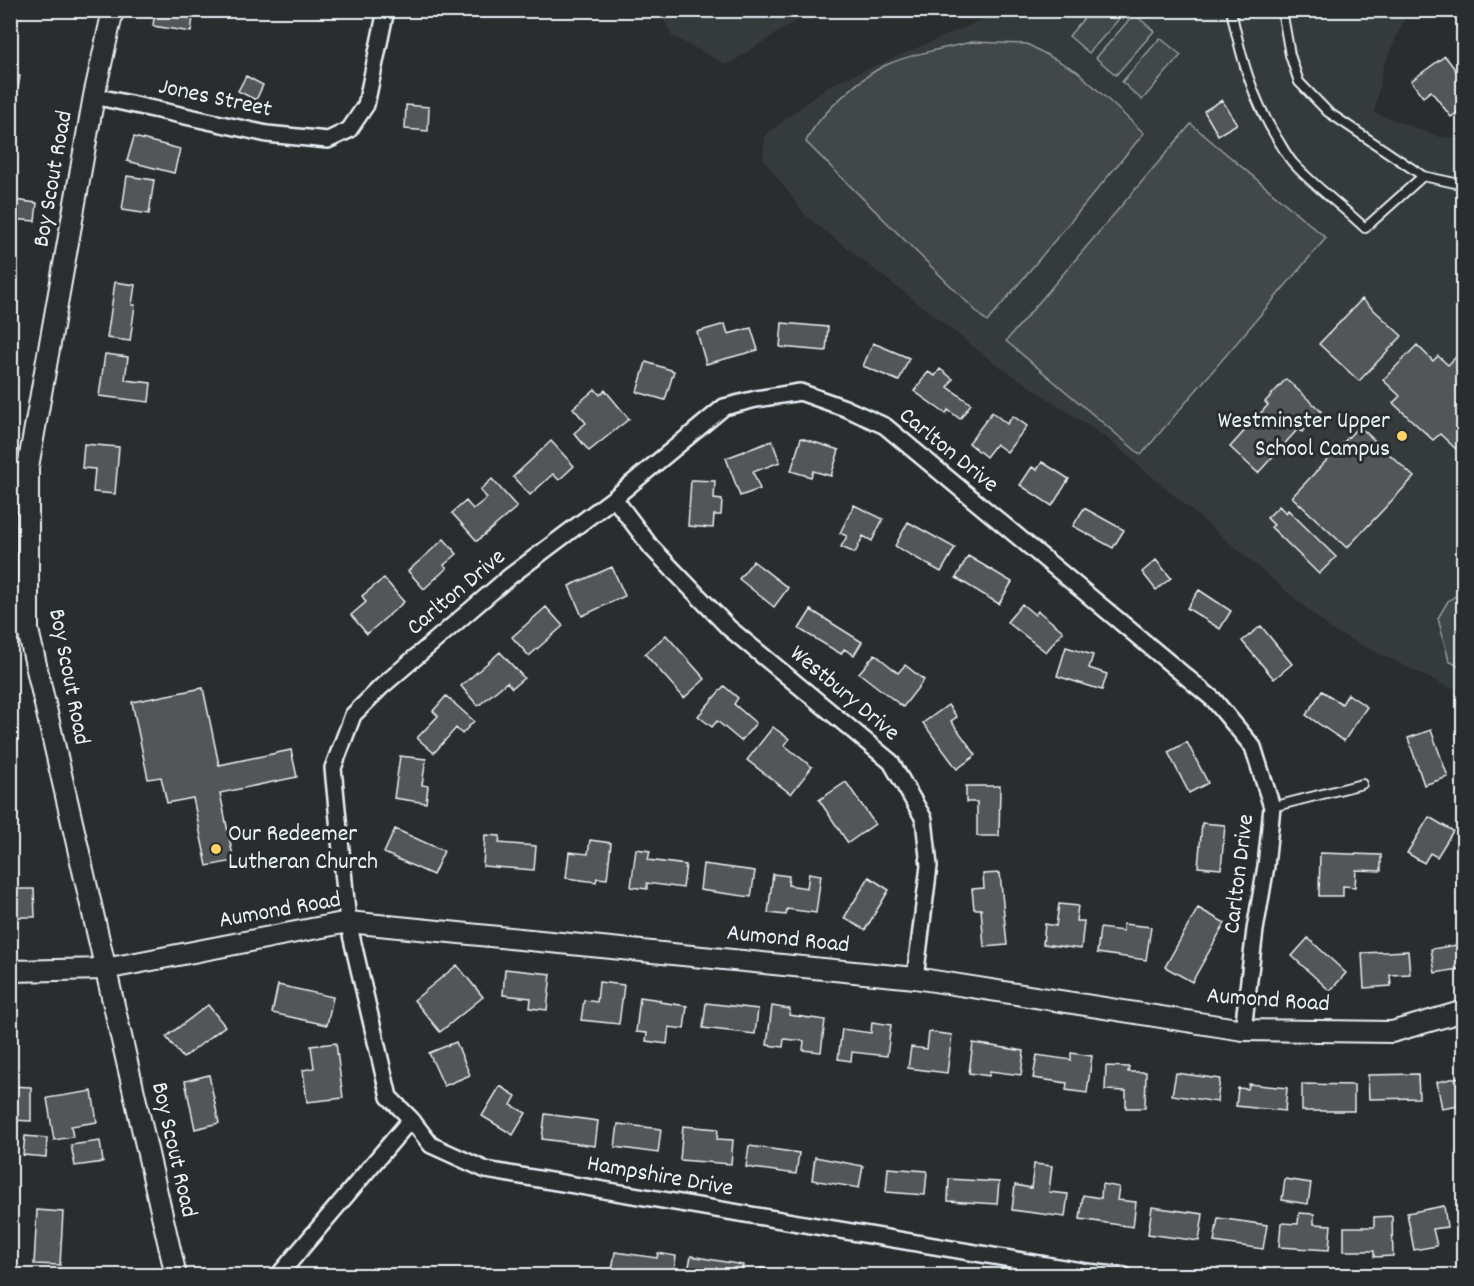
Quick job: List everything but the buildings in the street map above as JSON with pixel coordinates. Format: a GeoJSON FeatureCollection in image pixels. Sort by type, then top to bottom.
{"type":"FeatureCollection","features":[{"type":"Feature","properties":{"kind":"street","name":"Boy Scout Road"},"geometry":{"type":"LineString","coordinates":[[113,10],[94,96],[28,467],[28,630],[176,1275]]}},
{"type":"Feature","properties":{"kind":"street","name":"Jones Street"},"geometry":{"type":"LineString","coordinates":[[94,96],[267,134],[328,140],[349,130],[366,105],[386,10]]}},
{"type":"Feature","properties":{"kind":"street","name":"Carlton Drive"},"geometry":{"type":"LineString","coordinates":[[348,922],[333,768],[352,715],[381,687],[509,577],[614,498],[724,407],[800,392],[846,408],[885,426],[1214,700],[1253,747],[1272,807],[1243,1030]]}},
{"type":"Feature","properties":{"kind":"street","name":"Westbury Drive"},"geometry":{"type":"LineString","coordinates":[[614,498],[651,547],[729,628],[891,762],[924,819],[929,866],[915,978]]}},
{"type":"Feature","properties":{"kind":"street","name":"Aumond Road"},"geometry":{"type":"LineString","coordinates":[[10,971],[105,969],[348,922],[915,978],[1243,1030],[1392,1032],[1464,1011]]}},
{"type":"Feature","properties":{"kind":"street","name":"Hampshire Drive"},"geometry":{"type":"LineString","coordinates":[[348,922],[389,1097],[411,1119],[431,1145],[486,1170],[1087,1274],[1125,1275]]}},
{"type":"Feature","properties":{"kind":"street"},"geometry":{"type":"LineString","coordinates":[[278,1275],[411,1119]]}},
{"type":"Feature","properties":{"kind":"lane"},"geometry":{"type":"LineString","coordinates":[[1231,10],[1241,57],[1262,115],[1291,161],[1315,185],[1365,228],[1423,176]]}},
{"type":"Feature","properties":{"kind":"lane"},"geometry":{"type":"LineString","coordinates":[[1282,10],[1290,55],[1299,82],[1328,112],[1423,176],[1464,185]]}},
{"type":"Feature","properties":{"kind":"lane"},"geometry":{"type":"LineString","coordinates":[[1272,807],[1362,784]]}},
{"type":"Feature","properties":{"kind":"shaded area"},"geometry":{"type":"Polygon","coordinates":[[[660,11],[811,11],[727,65],[672,36],[660,11]]]}},
{"type":"Feature","properties":{"kind":"shaded area"},"geometry":{"type":"Polygon","coordinates":[[[1003,11],[1408,11],[1383,67],[1374,113],[1440,137],[1463,138],[1463,688],[1448,687],[1333,631],[1108,439],[992,361],[806,216],[763,159],[765,135],[828,86],[1003,11]]]}},
{"type":"Feature","properties":{"kind":"shaded area"},"geometry":{"type":"Polygon","coordinates":[[[1090,11],[1126,11],[1089,53],[1069,36],[1090,11]]]}},
{"type":"Feature","properties":{"kind":"shaded area"},"geometry":{"type":"Polygon","coordinates":[[[1134,14],[1154,31],[1116,75],[1096,58],[1134,14]]]}},
{"type":"Feature","properties":{"kind":"shaded area"},"geometry":{"type":"Polygon","coordinates":[[[1160,38],[1181,55],[1142,100],[1122,82],[1160,38]]]}},
{"type":"Feature","properties":{"kind":"shaded area"},"geometry":{"type":"Polygon","coordinates":[[[972,42],[1027,44],[1077,71],[1144,133],[987,322],[806,142],[829,110],[876,70],[906,58],[972,42]]]}},
{"type":"Feature","properties":{"kind":"shaded area"},"geometry":{"type":"Polygon","coordinates":[[[1191,124],[1326,238],[1141,455],[1006,341],[1191,124]]]}},
{"type":"Feature","properties":{"kind":"shaded area"},"geometry":{"type":"Polygon","coordinates":[[[1463,591],[1464,669],[1449,661],[1438,618],[1448,601],[1463,591]]]}},
{"type":"Feature","properties":{"kind":"place","name":"Westminster Upper School Campus"},"geometry":{"type":"Point","coordinates":[1402,436]}},
{"type":"Feature","properties":{"kind":"place","name":"Our Redeemer Lutheran Church"},"geometry":{"type":"Point","coordinates":[216,849]}}]}
